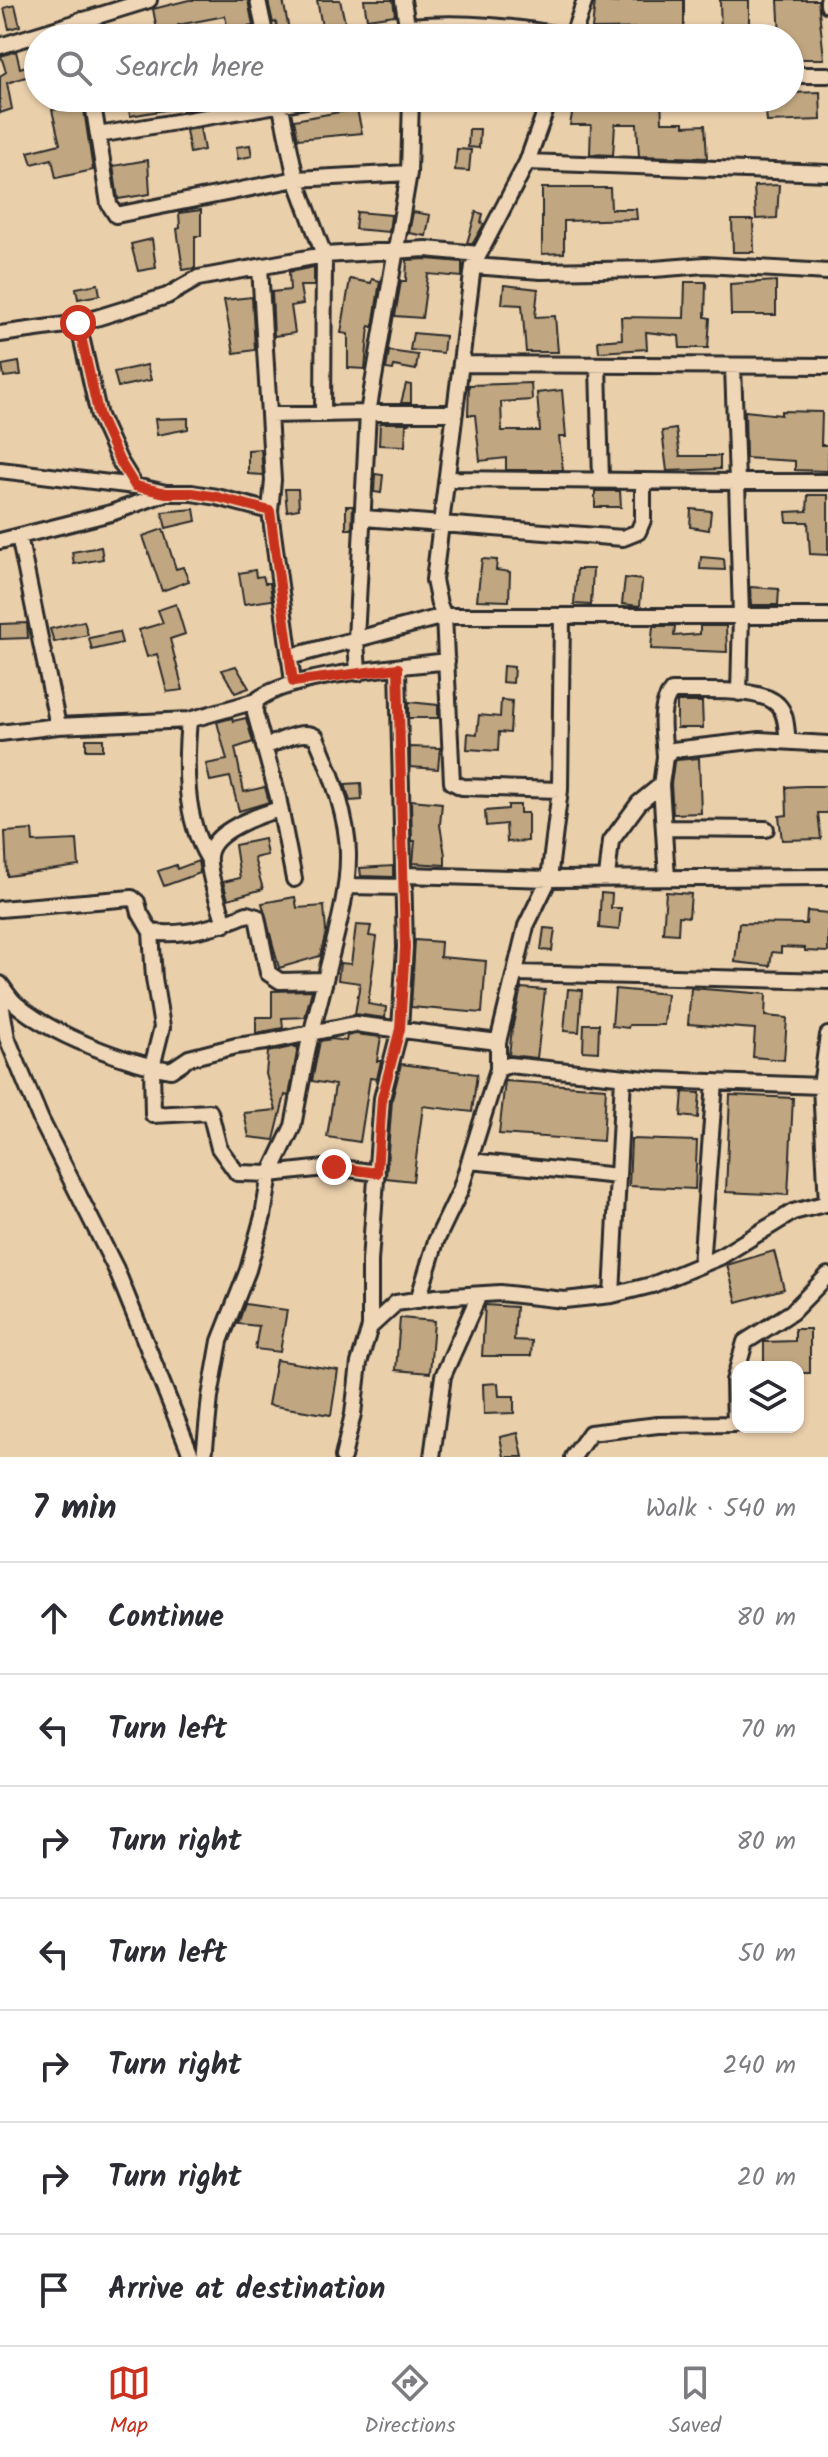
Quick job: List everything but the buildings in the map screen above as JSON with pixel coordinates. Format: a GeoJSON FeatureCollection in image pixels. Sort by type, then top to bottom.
{"type":"FeatureCollection","features":[{"type":"Feature","properties":{"kind":"street"},"geometry":{"type":"LineString","coordinates":[[68,24],[149,0]]}},
{"type":"Feature","properties":{"kind":"street"},"geometry":{"type":"LineString","coordinates":[[258,0],[263,24]]}},
{"type":"Feature","properties":{"kind":"street"},"geometry":{"type":"LineString","coordinates":[[403,0],[408,24]]}},
{"type":"Feature","properties":{"kind":"street"},"geometry":{"type":"LineString","coordinates":[[577,24],[585,0]]}},
{"type":"Feature","properties":{"kind":"street"},"geometry":{"type":"LineString","coordinates":[[80,20],[81,24]]}},
{"type":"Feature","properties":{"kind":"street"},"geometry":{"type":"LineString","coordinates":[[0,46],[24,38]]}},
{"type":"Feature","properties":{"kind":"street"},"geometry":{"type":"LineString","coordinates":[[804,75],[828,75]]}},
{"type":"Feature","properties":{"kind":"street"},"geometry":{"type":"LineString","coordinates":[[94,112],[109,204],[116,215],[296,179],[409,173]]}},
{"type":"Feature","properties":{"kind":"street"},"geometry":{"type":"LineString","coordinates":[[98,135],[217,112]]}},
{"type":"Feature","properties":{"kind":"street"},"geometry":{"type":"LineString","coordinates":[[282,112],[296,179],[324,255],[323,414]]}},
{"type":"Feature","properties":{"kind":"street"},"geometry":{"type":"LineString","coordinates":[[358,673],[356,639],[368,413],[409,173],[411,112]]}},
{"type":"Feature","properties":{"kind":"street"},"geometry":{"type":"LineString","coordinates":[[545,112],[527,162],[476,260],[434,580],[444,616],[452,782],[462,787],[560,790]]}},
{"type":"Feature","properties":{"kind":"street"},"geometry":{"type":"LineString","coordinates":[[527,162],[828,173]]}},
{"type":"Feature","properties":{"kind":"street"},"geometry":{"type":"LineString","coordinates":[[0,334],[78,323],[167,296],[198,278],[324,255],[426,249],[541,271],[705,265],[828,272]]}},
{"type":"Feature","properties":{"kind":"street"},"geometry":{"type":"LineString","coordinates":[[260,267],[273,480],[270,511],[293,682]]}},
{"type":"Feature","properties":{"kind":"street"},"geometry":{"type":"LineString","coordinates":[[78,323],[99,416],[135,486]]}},
{"type":"Feature","properties":{"kind":"street"},"geometry":{"type":"LineString","coordinates":[[461,364],[828,366]]}},
{"type":"Feature","properties":{"kind":"street"},"geometry":{"type":"LineString","coordinates":[[598,365],[601,481]]}},
{"type":"Feature","properties":{"kind":"street"},"geometry":{"type":"LineString","coordinates":[[733,366],[741,615],[739,693]]}},
{"type":"Feature","properties":{"kind":"street"},"geometry":{"type":"LineString","coordinates":[[269,415],[455,413]]}},
{"type":"Feature","properties":{"kind":"street"},"geometry":{"type":"LineString","coordinates":[[0,470],[135,486],[166,493],[192,493],[270,511]]}},
{"type":"Feature","properties":{"kind":"street"},"geometry":{"type":"LineString","coordinates":[[447,479],[828,482]]}},
{"type":"Feature","properties":{"kind":"street"},"geometry":{"type":"LineString","coordinates":[[364,518],[623,538],[638,532],[643,520],[643,481]]}},
{"type":"Feature","properties":{"kind":"street"},"geometry":{"type":"LineString","coordinates":[[0,541],[111,513],[166,493]]}},
{"type":"Feature","properties":{"kind":"street"},"geometry":{"type":"LineString","coordinates":[[19,536],[58,726]]}},
{"type":"Feature","properties":{"kind":"street"},"geometry":{"type":"LineString","coordinates":[[289,657],[444,616],[828,616]]}},
{"type":"Feature","properties":{"kind":"street"},"geometry":{"type":"LineString","coordinates":[[418,1300],[436,1241],[460,1191],[470,1161],[498,1069],[498,1042],[526,926],[549,879],[560,790],[562,616]]}},
{"type":"Feature","properties":{"kind":"street"},"geometry":{"type":"LineString","coordinates":[[0,733],[58,726],[189,720],[256,701],[264,694],[293,682],[447,661]]}},
{"type":"Feature","properties":{"kind":"street"},"geometry":{"type":"LineString","coordinates":[[343,1457],[353,1414],[359,1363],[370,1327],[370,1261],[382,1098],[400,1029],[405,881],[398,668]]}},
{"type":"Feature","properties":{"kind":"street"},"geometry":{"type":"LineString","coordinates":[[667,878],[661,785],[665,757],[663,710],[672,691],[760,694],[778,705],[785,718],[788,741]]}},
{"type":"Feature","properties":{"kind":"street"},"geometry":{"type":"LineString","coordinates":[[256,701],[255,713],[294,879]]}},
{"type":"Feature","properties":{"kind":"street"},"geometry":{"type":"LineString","coordinates":[[189,720],[188,791],[225,924]]}},
{"type":"Feature","properties":{"kind":"street"},"geometry":{"type":"LineString","coordinates":[[204,1457],[220,1341],[248,1270],[263,1216],[270,1174],[293,1126],[311,1033],[346,886],[349,855],[344,820],[316,737],[298,734],[264,747]]}},
{"type":"Feature","properties":{"kind":"street"},"geometry":{"type":"LineString","coordinates":[[665,757],[673,750],[760,740],[828,744]]}},
{"type":"Feature","properties":{"kind":"street"},"geometry":{"type":"LineString","coordinates":[[607,877],[611,841],[639,803],[661,785]]}},
{"type":"Feature","properties":{"kind":"street"},"geometry":{"type":"LineString","coordinates":[[208,858],[211,845],[230,830],[255,816],[280,809]]}},
{"type":"Feature","properties":{"kind":"street"},"geometry":{"type":"LineString","coordinates":[[664,828],[766,829]]}},
{"type":"Feature","properties":{"kind":"street"},"geometry":{"type":"LineString","coordinates":[[346,886],[405,881],[607,877],[828,877]]}},
{"type":"Feature","properties":{"kind":"street"},"geometry":{"type":"LineString","coordinates":[[0,909],[132,898],[137,902],[151,932],[162,1027],[152,1067],[153,1115],[210,1112],[219,1148],[237,1173],[270,1174],[334,1167],[377,1173]]}},
{"type":"Feature","properties":{"kind":"street"},"geometry":{"type":"LineString","coordinates":[[151,932],[173,935],[225,924],[247,914],[257,917],[268,973],[280,981],[325,980]]}},
{"type":"Feature","properties":{"kind":"street"},"geometry":{"type":"LineString","coordinates":[[516,973],[828,981]]}},
{"type":"Feature","properties":{"kind":"street"},"geometry":{"type":"LineString","coordinates":[[0,984],[15,1003],[47,1025],[132,1063],[171,1070],[189,1058],[236,1046],[355,1024],[498,1042]]}},
{"type":"Feature","properties":{"kind":"street"},"geometry":{"type":"LineString","coordinates":[[0,997],[7,1038],[41,1120],[116,1269],[192,1457]]}},
{"type":"Feature","properties":{"kind":"street"},"geometry":{"type":"LineString","coordinates":[[370,1327],[396,1303],[500,1293],[564,1300],[612,1295],[652,1285],[720,1257],[793,1212],[827,1204],[821,1086],[828,1035]]}},
{"type":"Feature","properties":{"kind":"street"},"geometry":{"type":"LineString","coordinates":[[498,1069],[509,1065],[623,1077],[821,1086]]}},
{"type":"Feature","properties":{"kind":"street"},"geometry":{"type":"LineString","coordinates":[[612,1295],[623,1077]]}},
{"type":"Feature","properties":{"kind":"street"},"geometry":{"type":"LineString","coordinates":[[701,1265],[715,1082]]}},
{"type":"Feature","properties":{"kind":"street"},"geometry":{"type":"LineString","coordinates":[[470,1161],[618,1176]]}},
{"type":"Feature","properties":{"kind":"street"},"geometry":{"type":"LineString","coordinates":[[573,1457],[590,1433],[658,1425],[735,1424],[734,1381],[745,1342],[792,1312],[828,1275]]}},
{"type":"Feature","properties":{"kind":"street"},"geometry":{"type":"LineString","coordinates":[[432,1457],[443,1376],[479,1295]]}},
{"type":"Feature","properties":{"kind":"route"},"geometry":{"type":"LineString","coordinates":[[78,323],[99,416],[135,486],[166,493],[217,497],[270,511],[293,682],[398,668],[405,875],[400,1029],[382,1098],[377,1173],[334,1167]]}}]}
